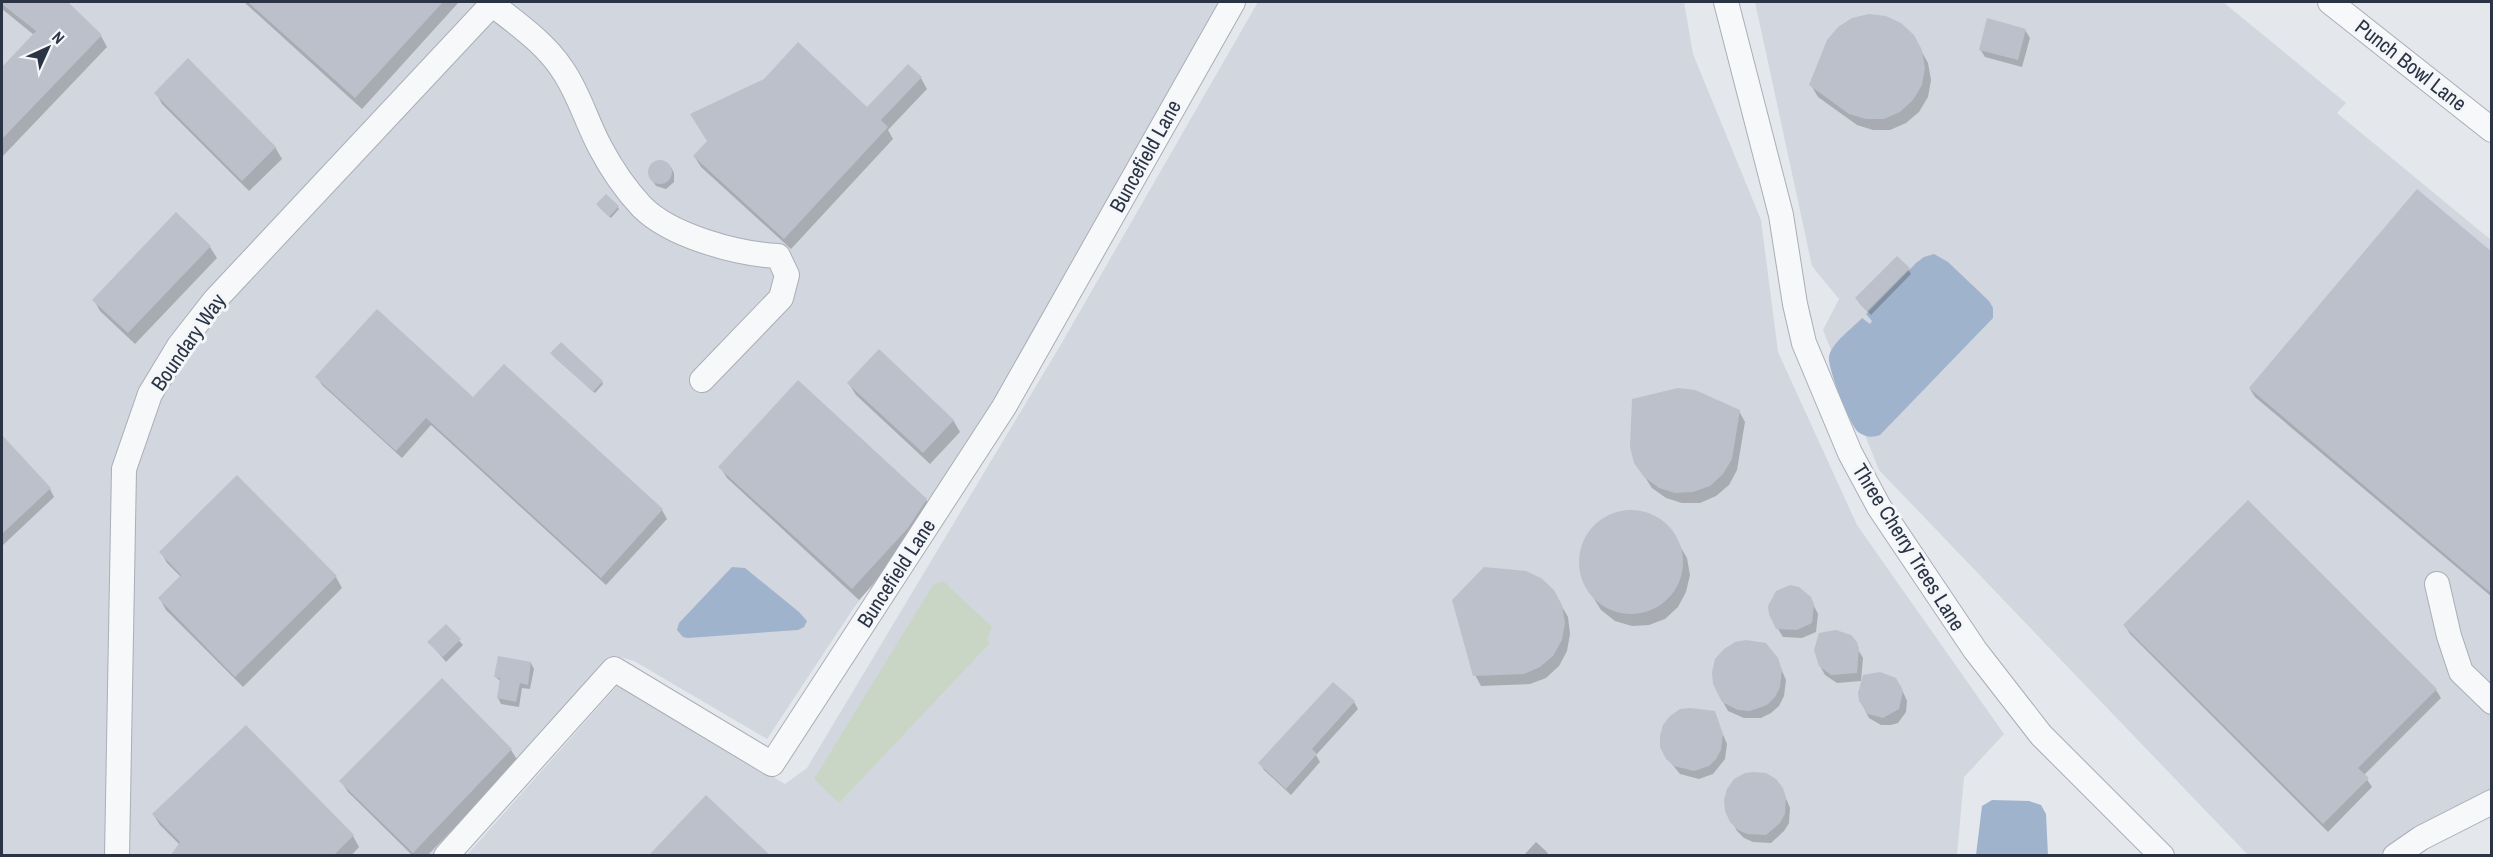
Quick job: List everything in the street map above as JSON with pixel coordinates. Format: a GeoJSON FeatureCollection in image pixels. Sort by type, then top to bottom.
{"type":"FeatureCollection","features":[{"type":"Feature","properties":{"kind":"street","name":"Buncefield Lane"},"geometry":{"type":"LineString","coordinates":[[446,855],[614,669],[772,764],[1004,407],[1233,2]]}},
{"type":"Feature","properties":{"kind":"street","name":"Three Cherry Trees Lane"},"geometry":{"type":"LineString","coordinates":[[1726,2],[1781,215],[1795,304],[1804,343],[1850,453],[1879,507],[1962,631],[2041,735],[2162,855]]}},
{"type":"Feature","properties":{"kind":"street","name":"Punch Bowl Lane"},"geometry":{"type":"LineString","coordinates":[[2330,2],[2492,130]]}},
{"type":"Feature","properties":{"kind":"street"},"geometry":{"type":"LineString","coordinates":[[493,3],[532,37],[561,67],[578,96],[601,150],[643,208],[674,229],[706,241],[756,255],[778,256],[787,275],[782,298],[702,380]]}},
{"type":"Feature","properties":{"kind":"street","name":"Boundary Way"},"geometry":{"type":"LineString","coordinates":[[117,855],[124,469],[150,394],[179,346],[215,300],[493,3]]}},
{"type":"Feature","properties":{"kind":"street"},"geometry":{"type":"LineString","coordinates":[[2437,584],[2449,636],[2461,672],[2492,702]]}},
{"type":"Feature","properties":{"kind":"street"},"geometry":{"type":"LineString","coordinates":[[2395,855],[2421,838],[2492,802]]}},
{"type":"Feature","properties":{"kind":"shaded area"},"geometry":{"type":"Polygon","coordinates":[[[2,2],[1219,2],[1068,276],[926,515],[853,609],[767,739],[634,661],[616,656],[606,663],[562,709],[434,855],[2,856],[2,2]]]}},
{"type":"Feature","properties":{"kind":"shaded area"},"geometry":{"type":"Polygon","coordinates":[[[1258,2],[1684,2],[1693,54],[1761,220],[1778,352],[1857,525],[2004,734],[1964,777],[1957,855],[466,856],[617,686],[785,784],[807,768],[1060,346],[1258,2]]]}},
{"type":"Feature","properties":{"kind":"shaded area"},"geometry":{"type":"Polygon","coordinates":[[[1755,2],[2223,2],[2346,103],[2337,113],[2491,240],[2491,801],[2378,855],[2248,855],[1879,470],[1823,330],[1839,299],[1812,266],[1755,2]]]}},
{"type":"Feature","properties":{"kind":"green space"},"geometry":{"type":"Polygon","coordinates":[[[943,581],[992,627],[987,640],[990,643],[839,803],[814,779],[933,585],[943,581]]]}},
{"type":"Feature","properties":{"kind":"water"},"geometry":{"type":"Polygon","coordinates":[[[1934,254],[1948,262],[1989,301],[1993,308],[1993,318],[1880,435],[1871,437],[1863,435],[1858,432],[1850,419],[1840,396],[1829,357],[1838,341],[1862,318],[1870,324],[1872,321],[1866,314],[1916,263],[1934,254]]]}},
{"type":"Feature","properties":{"kind":"water"},"geometry":{"type":"Polygon","coordinates":[[[732,567],[745,568],[799,612],[807,621],[804,627],[798,630],[683,637],[677,630],[679,623],[732,567]]]}},
{"type":"Feature","properties":{"kind":"water"},"geometry":{"type":"Polygon","coordinates":[[[1992,800],[2029,801],[2041,805],[2046,814],[2048,855],[1976,855],[1982,806],[1992,800]]]}},
{"type":"Feature","properties":{"kind":"building"},"geometry":{"type":"Polygon","coordinates":[[[2,2],[68,2],[102,35],[2,139],[2,67],[36,31],[2,2]]]}},
{"type":"Feature","properties":{"kind":"building"},"geometry":{"type":"Polygon","coordinates":[[[248,2],[443,2],[355,98],[248,2]]]}},
{"type":"Feature","properties":{"kind":"building"},"geometry":{"type":"Polygon","coordinates":[[[1869,14],[1886,16],[1901,23],[1914,35],[1922,50],[1925,68],[1922,85],[1913,100],[1900,112],[1884,119],[1866,119],[1849,114],[1809,85],[1827,40],[1838,27],[1852,18],[1869,14]]]}},
{"type":"Feature","properties":{"kind":"building"},"geometry":{"type":"Polygon","coordinates":[[[1987,18],[2026,29],[2018,60],[1979,50],[1987,18]]]}},
{"type":"Feature","properties":{"kind":"building"},"geometry":{"type":"Polygon","coordinates":[[[798,42],[867,107],[908,64],[922,77],[881,120],[888,127],[784,239],[693,156],[707,141],[690,114],[764,79],[798,42]]]}},
{"type":"Feature","properties":{"kind":"building"},"geometry":{"type":"Polygon","coordinates":[[[188,58],[276,147],[242,181],[154,93],[188,58]]]}},
{"type":"Feature","properties":{"kind":"building"},"geometry":{"type":"Polygon","coordinates":[[[660,160],[669,163],[672,172],[669,181],[660,184],[651,181],[648,172],[651,163],[660,160]]]}},
{"type":"Feature","properties":{"kind":"building"},"geometry":{"type":"Polygon","coordinates":[[[2417,189],[2492,252],[2492,594],[2249,388],[2417,189]]]}},
{"type":"Feature","properties":{"kind":"building"},"geometry":{"type":"Polygon","coordinates":[[[606,194],[619,206],[609,217],[596,204],[606,194]]]}},
{"type":"Feature","properties":{"kind":"building"},"geometry":{"type":"Polygon","coordinates":[[[176,212],[211,246],[128,333],[92,300],[176,212]]]}},
{"type":"Feature","properties":{"kind":"building"},"geometry":{"type":"Polygon","coordinates":[[[1897,256],[1910,268],[1867,311],[1855,298],[1897,256]]]}},
{"type":"Feature","properties":{"kind":"building"},"geometry":{"type":"Polygon","coordinates":[[[377,309],[473,397],[504,364],[663,509],[601,578],[426,418],[396,451],[315,377],[377,309]]]}},
{"type":"Feature","properties":{"kind":"building"},"geometry":{"type":"Polygon","coordinates":[[[561,342],[603,381],[593,392],[550,353],[561,342]]]}},
{"type":"Feature","properties":{"kind":"building"},"geometry":{"type":"Polygon","coordinates":[[[879,349],[954,420],[923,453],[847,383],[879,349]]]}},
{"type":"Feature","properties":{"kind":"building"},"geometry":{"type":"Polygon","coordinates":[[[798,380],[927,499],[908,528],[852,589],[718,467],[798,380]]]}},
{"type":"Feature","properties":{"kind":"building"},"geometry":{"type":"Polygon","coordinates":[[[1678,388],[1695,390],[1740,410],[1732,459],[1723,474],[1710,486],[1693,492],[1675,493],[1659,488],[1644,477],[1634,463],[1630,447],[1632,399],[1678,388]]]}},
{"type":"Feature","properties":{"kind":"building"},"geometry":{"type":"Polygon","coordinates":[[[2,435],[51,488],[2,534],[2,435]]]}},
{"type":"Feature","properties":{"kind":"building"},"geometry":{"type":"Polygon","coordinates":[[[237,475],[337,576],[235,677],[158,598],[181,575],[159,552],[237,475]]]}},
{"type":"Feature","properties":{"kind":"building"},"geometry":{"type":"Polygon","coordinates":[[[2248,500],[2437,689],[2358,768],[2369,778],[2323,824],[2123,625],[2248,500]]]}},
{"type":"Feature","properties":{"kind":"building"},"geometry":{"type":"Polygon","coordinates":[[[1631,510],[1651,514],[1668,525],[1679,542],[1683,562],[1679,582],[1668,599],[1651,610],[1631,614],[1611,610],[1594,599],[1583,582],[1579,562],[1583,542],[1594,525],[1611,514],[1631,510]]]}},
{"type":"Feature","properties":{"kind":"building"},"geometry":{"type":"Polygon","coordinates":[[[1484,567],[1526,571],[1541,578],[1554,590],[1562,605],[1565,623],[1562,640],[1553,656],[1540,667],[1524,674],[1473,676],[1452,600],[1484,567]]]}},
{"type":"Feature","properties":{"kind":"building"},"geometry":{"type":"Polygon","coordinates":[[[1790,585],[1799,587],[1811,597],[1814,604],[1812,623],[1797,630],[1776,629],[1768,606],[1776,591],[1790,585]]]}},
{"type":"Feature","properties":{"kind":"building"},"geometry":{"type":"Polygon","coordinates":[[[446,624],[461,639],[443,657],[427,642],[446,624]]]}},
{"type":"Feature","properties":{"kind":"building"},"geometry":{"type":"Polygon","coordinates":[[[1836,630],[1851,635],[1857,642],[1859,649],[1857,673],[1831,675],[1819,666],[1814,650],[1819,633],[1836,630]]]}},
{"type":"Feature","properties":{"kind":"building"},"geometry":{"type":"Polygon","coordinates":[[[1746,640],[1766,643],[1778,658],[1782,670],[1780,687],[1775,697],[1767,705],[1750,711],[1738,710],[1722,702],[1713,684],[1712,672],[1715,659],[1724,649],[1735,642],[1746,640]]]}},
{"type":"Feature","properties":{"kind":"building"},"geometry":{"type":"Polygon","coordinates":[[[498,656],[531,662],[528,685],[520,683],[516,702],[497,698],[500,678],[494,677],[498,656]]]}},
{"type":"Feature","properties":{"kind":"building"},"geometry":{"type":"Polygon","coordinates":[[[1880,672],[1896,678],[1903,691],[1899,709],[1883,718],[1868,714],[1859,701],[1858,693],[1863,675],[1880,672]]]}},
{"type":"Feature","properties":{"kind":"building"},"geometry":{"type":"Polygon","coordinates":[[[442,678],[512,749],[413,853],[339,781],[442,678]]]}},
{"type":"Feature","properties":{"kind":"building"},"geometry":{"type":"Polygon","coordinates":[[[1333,682],[1355,701],[1312,749],[1317,754],[1286,789],[1258,763],[1333,682]]]}},
{"type":"Feature","properties":{"kind":"building"},"geometry":{"type":"Polygon","coordinates":[[[1680,709],[1715,711],[1723,734],[1721,750],[1716,759],[1709,766],[1694,771],[1674,766],[1666,759],[1660,747],[1663,725],[1680,709]]]}},
{"type":"Feature","properties":{"kind":"building"},"geometry":{"type":"Polygon","coordinates":[[[246,725],[354,835],[334,855],[171,855],[180,842],[152,814],[246,725]]]}},
{"type":"Feature","properties":{"kind":"building"},"geometry":{"type":"Polygon","coordinates":[[[1745,773],[1766,773],[1776,779],[1783,788],[1786,798],[1785,814],[1780,823],[1766,835],[1747,834],[1738,830],[1730,822],[1725,811],[1724,800],[1727,789],[1734,779],[1745,773]]]}},
{"type":"Feature","properties":{"kind":"building"},"geometry":{"type":"Polygon","coordinates":[[[706,795],[770,855],[649,855],[706,795]]]}}]}
